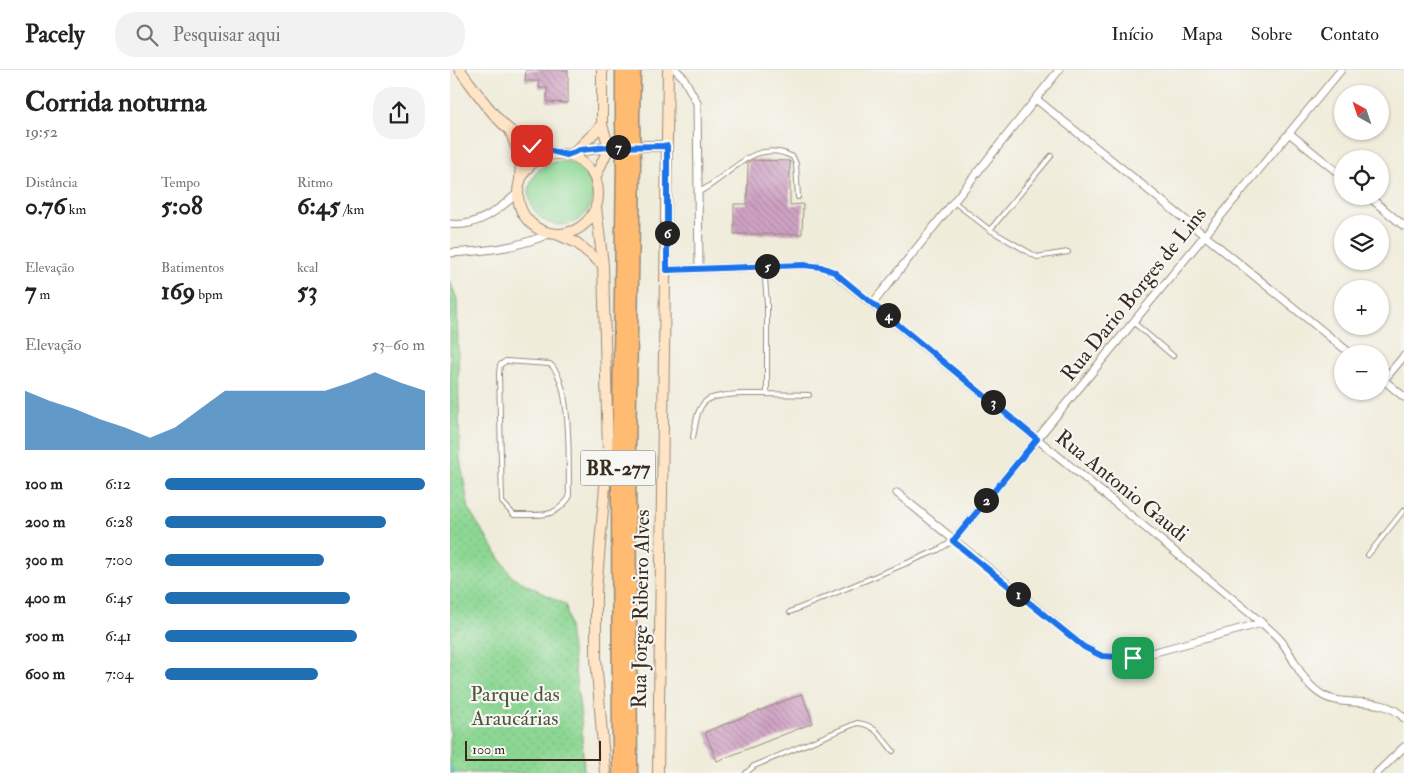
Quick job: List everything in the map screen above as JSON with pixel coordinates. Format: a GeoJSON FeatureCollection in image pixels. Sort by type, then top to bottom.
{"type":"FeatureCollection","features":[{"type":"Feature","properties":{"kind":"highway","name":"BR-277"},"geometry":{"type":"LineString","coordinates":[[622,70],[628,121],[631,773]]}},
{"type":"Feature","properties":{"kind":"highway","name":"BR-277"},"geometry":{"type":"LineString","coordinates":[[628,121],[634,70]]}},
{"type":"Feature","properties":{"kind":"highway","name":"BR-277"},"geometry":{"type":"LineString","coordinates":[[619,773],[618,482],[628,164]]}},
{"type":"Feature","properties":{"kind":"main road"},"geometry":{"type":"LineString","coordinates":[[460,70],[511,133],[521,160],[519,190],[524,215],[531,223],[577,243],[603,265]]}},
{"type":"Feature","properties":{"kind":"main road"},"geometry":{"type":"LineString","coordinates":[[595,178],[609,147],[602,125],[602,70]]}},
{"type":"Feature","properties":{"kind":"main road","name":"Rua Jorge Ribeiro Alves"},"geometry":{"type":"LineString","coordinates":[[658,773],[667,270],[668,70]]}},
{"type":"Feature","properties":{"kind":"main road"},"geometry":{"type":"LineString","coordinates":[[567,154],[602,125]]}},
{"type":"Feature","properties":{"kind":"main road"},"geometry":{"type":"LineString","coordinates":[[511,133],[532,146],[567,154],[579,160],[595,178],[598,188],[596,207],[603,265],[608,450],[596,591],[596,658],[605,773]]}},
{"type":"Feature","properties":{"kind":"main road"},"geometry":{"type":"LineString","coordinates":[[519,190],[524,173],[533,163],[545,156],[609,147],[667,146]]}},
{"type":"Feature","properties":{"kind":"main road"},"geometry":{"type":"LineString","coordinates":[[553,233],[568,232],[580,227],[596,207]]}},
{"type":"Feature","properties":{"kind":"main road"},"geometry":{"type":"LineString","coordinates":[[658,759],[665,773]]}},
{"type":"Feature","properties":{"kind":"street"},"geometry":{"type":"LineString","coordinates":[[676,70],[683,77],[697,104],[698,268]]}},
{"type":"Feature","properties":{"kind":"street"},"geometry":{"type":"LineString","coordinates":[[873,303],[1059,70]]}},
{"type":"Feature","properties":{"kind":"street","name":"Rua Dario Borges de Lins"},"geometry":{"type":"LineString","coordinates":[[953,541],[1341,70]]}},
{"type":"Feature","properties":{"kind":"street"},"geometry":{"type":"LineString","coordinates":[[1036,99],[1340,345]]}},
{"type":"Feature","properties":{"kind":"street"},"geometry":{"type":"LineString","coordinates":[[1289,133],[1334,170]]}},
{"type":"Feature","properties":{"kind":"street"},"geometry":{"type":"LineString","coordinates":[[450,224],[458,225],[486,218],[519,190]]}},
{"type":"Feature","properties":{"kind":"street"},"geometry":{"type":"LineString","coordinates":[[1379,205],[1404,226]]}},
{"type":"Feature","properties":{"kind":"street"},"geometry":{"type":"LineString","coordinates":[[450,253],[505,248],[533,241],[553,233]]}},
{"type":"Feature","properties":{"kind":"street"},"geometry":{"type":"LineString","coordinates":[[450,247],[466,252]]}},
{"type":"Feature","properties":{"kind":"street","name":"Rua Antonio Gaudi"},"geometry":{"type":"LineString","coordinates":[[667,270],[804,265],[821,267],[838,275],[1262,623],[1281,641],[1307,683],[1326,697],[1388,707],[1404,718]]}},
{"type":"Feature","properties":{"kind":"street"},"geometry":{"type":"LineString","coordinates":[[1389,372],[1404,356]]}},
{"type":"Feature","properties":{"kind":"street"},"geometry":{"type":"LineString","coordinates":[[1389,385],[1404,397]]}},
{"type":"Feature","properties":{"kind":"street"},"geometry":{"type":"LineString","coordinates":[[897,493],[1084,647],[1102,656],[1133,658],[1262,623]]}},
{"type":"Feature","properties":{"kind":"street"},"geometry":{"type":"LineString","coordinates":[[1377,773],[1404,746]]}},
{"type":"Feature","properties":{"kind":"lane"},"geometry":{"type":"LineString","coordinates":[[699,192],[713,186],[748,157],[757,153],[770,152],[793,157],[796,164],[798,197]]}},
{"type":"Feature","properties":{"kind":"lane"},"geometry":{"type":"LineString","coordinates":[[990,230],[1051,156]]}},
{"type":"Feature","properties":{"kind":"lane"},"geometry":{"type":"LineString","coordinates":[[954,202],[990,230],[1038,257],[1068,252]]}},
{"type":"Feature","properties":{"kind":"lane"},"geometry":{"type":"LineString","coordinates":[[764,266],[767,304],[767,394]]}},
{"type":"Feature","properties":{"kind":"lane"},"geometry":{"type":"LineString","coordinates":[[1133,322],[1173,356]]}},
{"type":"Feature","properties":{"kind":"lane"},"geometry":{"type":"LineString","coordinates":[[506,361],[550,364],[558,374],[566,395],[569,498],[560,510],[552,514],[514,514],[502,502],[500,365],[506,361]]}},
{"type":"Feature","properties":{"kind":"lane"},"geometry":{"type":"LineString","coordinates":[[693,436],[699,409],[714,396],[809,395]]}},
{"type":"Feature","properties":{"kind":"lane"},"geometry":{"type":"LineString","coordinates":[[1368,554],[1404,510]]}},
{"type":"Feature","properties":{"kind":"lane"},"geometry":{"type":"LineString","coordinates":[[790,612],[938,550],[953,541]]}},
{"type":"Feature","properties":{"kind":"lane"},"geometry":{"type":"LineString","coordinates":[[746,773],[754,766],[857,723],[866,723],[875,728],[893,751]]}},
{"type":"Feature","properties":{"kind":"green space"},"geometry":{"type":"Polygon","coordinates":[[[561,161],[579,167],[587,175],[593,193],[587,211],[579,219],[561,225],[543,219],[535,211],[529,193],[535,175],[543,167],[561,161]]]}},
{"type":"Feature","properties":{"kind":"green space","name":"Parque das Araucárias"},"geometry":{"type":"Polygon","coordinates":[[[450,281],[457,299],[460,459],[469,510],[512,577],[566,605],[581,717],[584,773],[450,773],[450,281]]]}},
{"type":"Feature","properties":{"kind":"building"},"geometry":{"type":"Polygon","coordinates":[[[526,70],[568,70],[568,103],[547,102],[547,88],[539,88],[539,81],[525,81],[526,70]]]}},
{"type":"Feature","properties":{"kind":"building"},"geometry":{"type":"Polygon","coordinates":[[[752,160],[790,161],[790,205],[803,204],[802,234],[734,234],[734,204],[747,204],[748,163],[752,160]]]}},
{"type":"Feature","properties":{"kind":"building"},"geometry":{"type":"Polygon","coordinates":[[[802,694],[813,723],[717,761],[705,732],[802,694]]]}},
{"type":"Feature","properties":{"kind":"waterway"},"geometry":{"type":"LineString","coordinates":[[450,766],[454,773]]}},
{"type":"Feature","properties":{"kind":"route"},"geometry":{"type":"LineString","coordinates":[[532,146],[567,155],[580,150],[609,147],[667,146],[667,270],[804,265],[821,267],[834,272],[1037,439],[953,541],[1084,647],[1102,656],[1133,658]]}}]}
